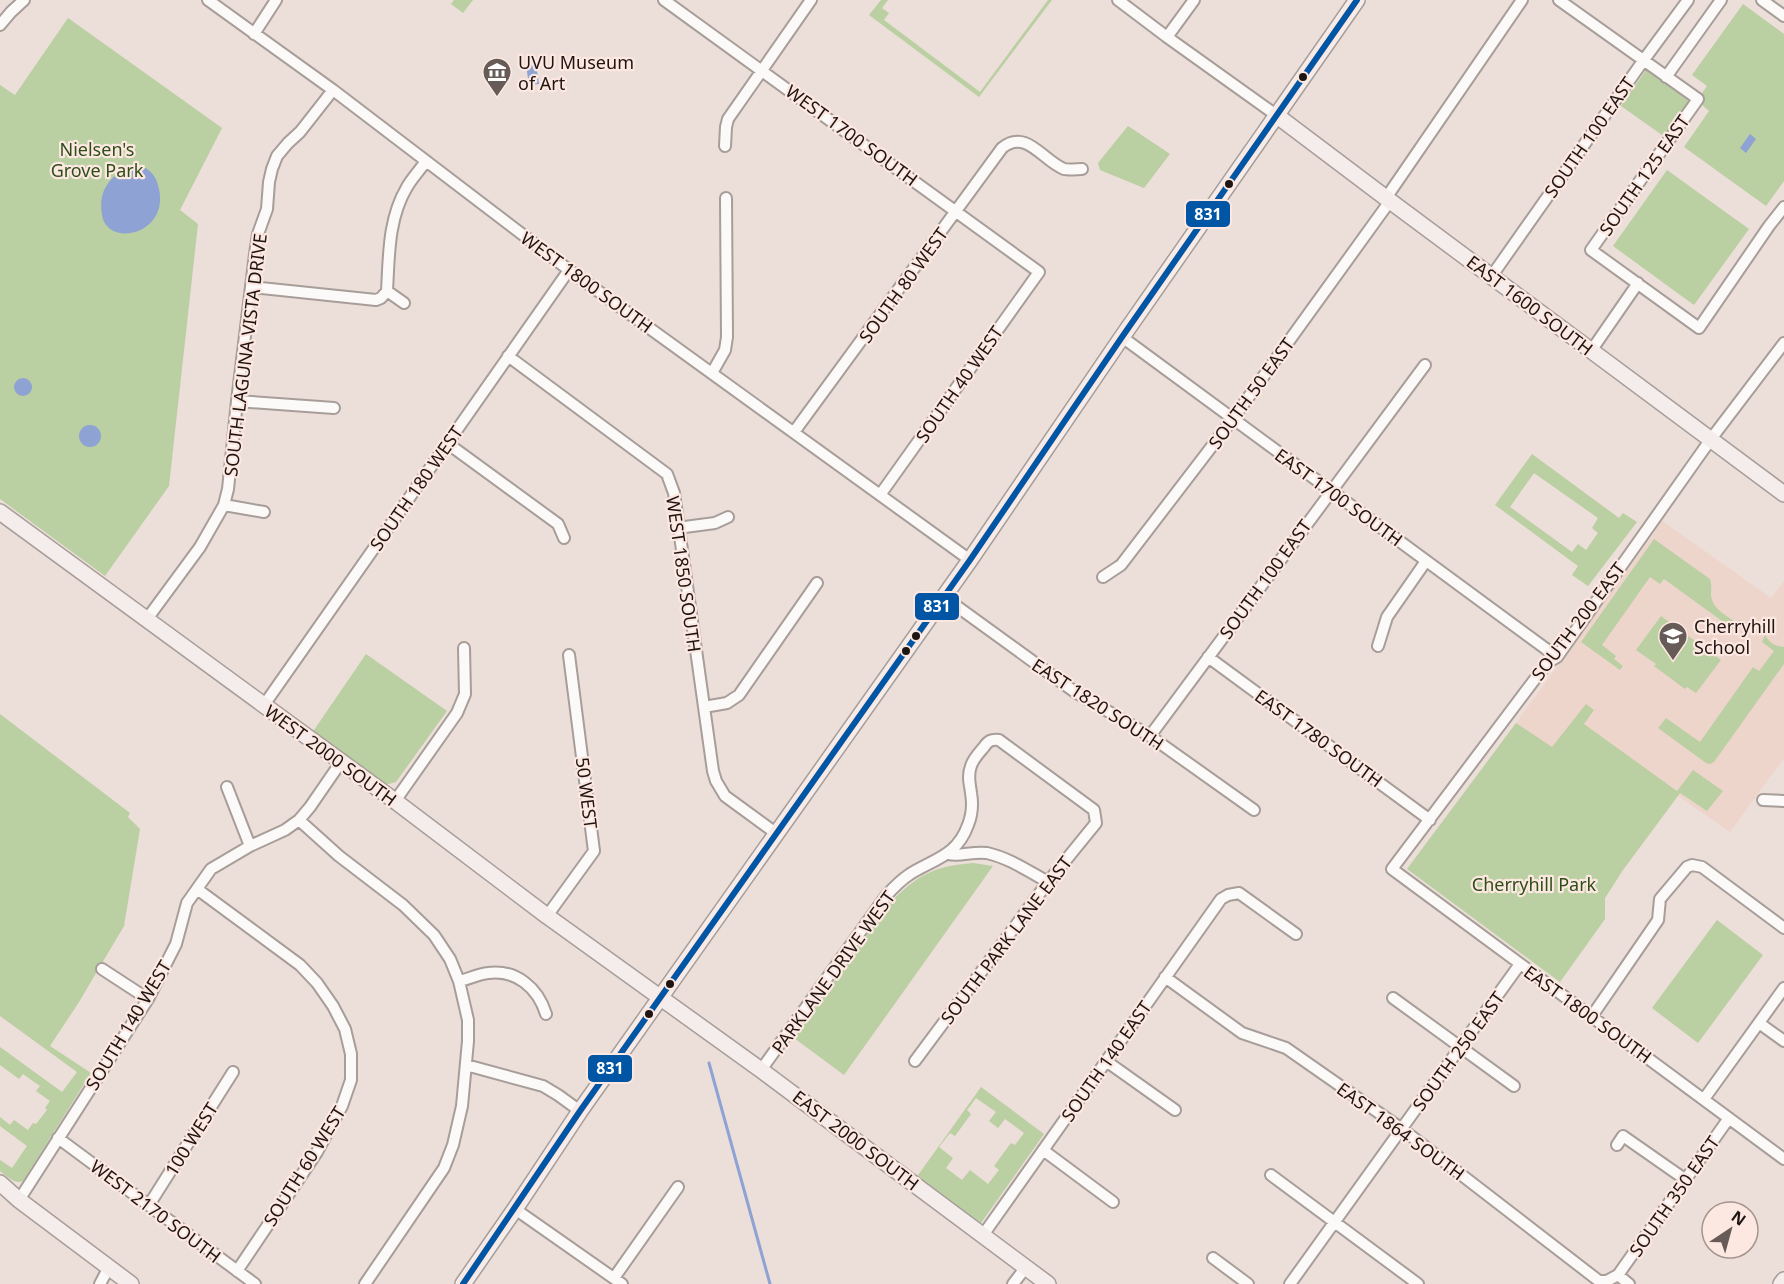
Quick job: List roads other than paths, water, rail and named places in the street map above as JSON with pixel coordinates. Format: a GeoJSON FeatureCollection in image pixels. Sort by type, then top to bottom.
{"type":"FeatureCollection","features":[{"type":"Feature","properties":{"kind":"street"},"geometry":{"type":"LineString","coordinates":[[0,26],[24,0]]}},
{"type":"Feature","properties":{"kind":"street","name":"WEST 1800 SOUTH"},"geometry":{"type":"LineString","coordinates":[[208,0],[333,90],[569,270],[970,560]]}},
{"type":"Feature","properties":{"kind":"street"},"geometry":{"type":"LineString","coordinates":[[254,34],[276,0]]}},
{"type":"Feature","properties":{"kind":"street","name":"WEST 1700 SOUTH"},"geometry":{"type":"LineString","coordinates":[[664,0],[1039,272]]}},
{"type":"Feature","properties":{"kind":"street"},"geometry":{"type":"LineString","coordinates":[[725,146],[728,119],[811,0]]}},
{"type":"Feature","properties":{"kind":"street"},"geometry":{"type":"LineString","coordinates":[[1118,0],[1276,115]]}},
{"type":"Feature","properties":{"kind":"street"},"geometry":{"type":"LineString","coordinates":[[1167,37],[1194,0]]}},
{"type":"Feature","properties":{"kind":"street"},"geometry":{"type":"LineString","coordinates":[[463,1284],[516,1209],[580,1111],[970,560],[1357,0]]}},
{"type":"Feature","properties":{"kind":"street","name":"SOUTH 50 EAST"},"geometry":{"type":"LineString","coordinates":[[1103,576],[1121,565],[1232,420],[1388,200],[1522,0]]}},
{"type":"Feature","properties":{"kind":"street"},"geometry":{"type":"LineString","coordinates":[[1559,0],[1666,76],[1721,0]]}},
{"type":"Feature","properties":{"kind":"street","name":"SOUTH 100 EAST"},"geometry":{"type":"LineString","coordinates":[[1491,277],[1688,0]]}},
{"type":"Feature","properties":{"kind":"street"},"geometry":{"type":"LineString","coordinates":[[1762,0],[1784,16]]}},
{"type":"Feature","properties":{"kind":"street","name":"SOUTH 125 EAST"},"geometry":{"type":"LineString","coordinates":[[1638,284],[1591,250],[1698,99],[1666,76]]}},
{"type":"Feature","properties":{"kind":"street","name":"SOUTH LAGUNA VISTA DRIVE"},"geometry":{"type":"LineString","coordinates":[[147,619],[200,547],[224,505],[228,489],[258,234],[267,209],[272,169],[288,143],[300,132],[333,90]]}},
{"type":"Feature","properties":{"kind":"street","name":"EAST 1600 SOUTH"},"geometry":{"type":"LineString","coordinates":[[1276,115],[1784,494]]}},
{"type":"Feature","properties":{"kind":"street","name":"SOUTH 80 WEST"},"geometry":{"type":"LineString","coordinates":[[794,432],[1002,148],[1014,142],[1026,144],[1064,169],[1082,169]]}},
{"type":"Feature","properties":{"kind":"street"},"geometry":{"type":"LineString","coordinates":[[252,287],[376,300],[381,298],[387,291],[390,237],[397,208],[407,186],[426,161]]}},
{"type":"Feature","properties":{"kind":"street"},"geometry":{"type":"LineString","coordinates":[[712,373],[725,350],[727,337],[726,198]]}},
{"type":"Feature","properties":{"kind":"street"},"geometry":{"type":"LineString","coordinates":[[1591,351],[1638,284],[1699,328],[1784,207]]}},
{"type":"Feature","properties":{"kind":"street","name":"SOUTH 180 WEST"},"geometry":{"type":"LineString","coordinates":[[264,705],[569,270]]}},
{"type":"Feature","properties":{"kind":"street","name":"SOUTH 40 WEST"},"geometry":{"type":"LineString","coordinates":[[880,495],[1039,272]]}},
{"type":"Feature","properties":{"kind":"street"},"geometry":{"type":"LineString","coordinates":[[387,291],[404,303]]}},
{"type":"Feature","properties":{"kind":"street","name":"EAST 1700 SOUTH"},"geometry":{"type":"LineString","coordinates":[[1122,337],[1557,657]]}},
{"type":"Feature","properties":{"kind":"street","name":"SOUTH 200 EAST"},"geometry":{"type":"LineString","coordinates":[[1392,869],[1546,663],[1557,657],[1710,439],[1784,343]]}},
{"type":"Feature","properties":{"kind":"street","name":"WEST 1850 SOUTH"},"geometry":{"type":"LineString","coordinates":[[508,356],[667,474],[674,493],[677,528],[716,781],[725,796],[777,834]]}},
{"type":"Feature","properties":{"kind":"street","name":"SOUTH 100 EAST"},"geometry":{"type":"LineString","coordinates":[[1150,736],[1425,365]]}},
{"type":"Feature","properties":{"kind":"street"},"geometry":{"type":"LineString","coordinates":[[237,401],[334,408]]}},
{"type":"Feature","properties":{"kind":"street"},"geometry":{"type":"LineString","coordinates":[[447,444],[558,524],[564,538]]}},
{"type":"Feature","properties":{"kind":"street"},"geometry":{"type":"LineString","coordinates":[[224,505],[264,512]]}},
{"type":"Feature","properties":{"kind":"street","name":"WEST 2000 SOUTH"},"geometry":{"type":"LineString","coordinates":[[0,513],[661,999]]}},
{"type":"Feature","properties":{"kind":"street"},"geometry":{"type":"LineString","coordinates":[[677,528],[715,523],[728,518]]}},
{"type":"Feature","properties":{"kind":"street"},"geometry":{"type":"LineString","coordinates":[[1378,646],[1387,617],[1426,561]]}},
{"type":"Feature","properties":{"kind":"street"},"geometry":{"type":"LineString","coordinates":[[704,706],[727,703],[739,694],[818,583]]}},
{"type":"Feature","properties":{"kind":"street","name":"EAST 1820 SOUTH"},"geometry":{"type":"LineString","coordinates":[[944,597],[1075,692],[1150,736],[1254,810]]}},
{"type":"Feature","properties":{"kind":"street"},"geometry":{"type":"LineString","coordinates":[[394,801],[457,713],[465,694],[465,648]]}},
{"type":"Feature","properties":{"kind":"street","name":"50 WEST"},"geometry":{"type":"LineString","coordinates":[[547,916],[594,851],[569,655]]}},
{"type":"Feature","properties":{"kind":"street","name":"EAST 1780 SOUTH"},"geometry":{"type":"LineString","coordinates":[[1208,657],[1430,819]]}},
{"type":"Feature","properties":{"kind":"street","name":"PARKLANE DRIVE WEST"},"geometry":{"type":"LineString","coordinates":[[761,1070],[886,896],[910,874],[949,854],[963,837],[972,806],[970,768],[988,742],[995,739],[1002,742],[1094,810],[1095,819]]}},
{"type":"Feature","properties":{"kind":"street","name":"SOUTH 140 WEST"},"geometry":{"type":"LineString","coordinates":[[19,1200],[148,999],[176,944],[188,903],[211,869],[250,846],[285,830],[299,820],[341,762]]}},
{"type":"Feature","properties":{"kind":"street"},"geometry":{"type":"LineString","coordinates":[[227,787],[250,846]]}},
{"type":"Feature","properties":{"kind":"street"},"geometry":{"type":"LineString","coordinates":[[1763,800],[1784,801]]}},
{"type":"Feature","properties":{"kind":"street","name":"SOUTH PARK LANE EAST"},"geometry":{"type":"LineString","coordinates":[[915,1061],[1048,882],[1094,827],[1095,819]]}},
{"type":"Feature","properties":{"kind":"street"},"geometry":{"type":"LineString","coordinates":[[299,820],[339,856],[403,905],[426,926],[446,952],[459,981],[468,1020],[466,1065],[458,1126],[453,1145],[444,1168],[365,1284]]}},
{"type":"Feature","properties":{"kind":"street"},"geometry":{"type":"LineString","coordinates":[[949,854],[977,852],[998,856],[1048,882]]}},
{"type":"Feature","properties":{"kind":"street"},"geometry":{"type":"LineString","coordinates":[[1592,1016],[1658,920],[1659,903],[1662,896],[1684,870],[1692,865],[1702,867],[1784,928]]}},
{"type":"Feature","properties":{"kind":"street","name":"EAST 1800 SOUTH"},"geometry":{"type":"LineString","coordinates":[[1392,869],[1784,1159]]}},
{"type":"Feature","properties":{"kind":"street","name":"SOUTH 60 WEST"},"geometry":{"type":"LineString","coordinates":[[197,889],[300,965],[317,983],[345,1029],[351,1054],[351,1080],[342,1106],[317,1152],[237,1271]]}},
{"type":"Feature","properties":{"kind":"street","name":"SOUTH 140 EAST"},"geometry":{"type":"LineString","coordinates":[[983,1235],[1221,899],[1239,893],[1296,934]]}},
{"type":"Feature","properties":{"kind":"street","name":"SOUTH 250 EAST"},"geometry":{"type":"LineString","coordinates":[[1290,1284],[1520,964]]}},
{"type":"Feature","properties":{"kind":"street"},"geometry":{"type":"LineString","coordinates":[[102,969],[148,999]]}},
{"type":"Feature","properties":{"kind":"street"},"geometry":{"type":"LineString","coordinates":[[459,981],[486,973],[498,972],[510,975],[531,986],[546,1014]]}},
{"type":"Feature","properties":{"kind":"street","name":"EAST 1864 SOUTH"},"geometry":{"type":"LineString","coordinates":[[1165,977],[1242,1033],[1286,1048],[1402,1129],[1596,1279],[1607,1281],[1618,1275]]}},
{"type":"Feature","properties":{"kind":"street"},"geometry":{"type":"LineString","coordinates":[[1704,1099],[1784,988]]}},
{"type":"Feature","properties":{"kind":"street"},"geometry":{"type":"LineString","coordinates":[[1393,998],[1514,1086]]}},
{"type":"Feature","properties":{"kind":"street","name":"EAST 2000 SOUTH"},"geometry":{"type":"LineString","coordinates":[[661,999],[761,1070],[1048,1284]]}},
{"type":"Feature","properties":{"kind":"street"},"geometry":{"type":"LineString","coordinates":[[1759,1023],[1784,1041]]}},
{"type":"Feature","properties":{"kind":"street"},"geometry":{"type":"LineString","coordinates":[[1106,1061],[1175,1110]]}},
{"type":"Feature","properties":{"kind":"street"},"geometry":{"type":"LineString","coordinates":[[466,1065],[543,1086],[580,1111]]}},
{"type":"Feature","properties":{"kind":"street","name":"100 WEST"},"geometry":{"type":"LineString","coordinates":[[148,1205],[233,1072]]}},
{"type":"Feature","properties":{"kind":"street","name":"SOUTH 350 EAST"},"geometry":{"type":"LineString","coordinates":[[1618,1275],[1729,1118]]}},
{"type":"Feature","properties":{"kind":"street"},"geometry":{"type":"LineString","coordinates":[[1617,1145],[1623,1136],[1686,1180]]}},
{"type":"Feature","properties":{"kind":"street","name":"WEST 2170 SOUTH"},"geometry":{"type":"LineString","coordinates":[[58,1138],[255,1284]]}},
{"type":"Feature","properties":{"kind":"street"},"geometry":{"type":"LineString","coordinates":[[1043,1150],[1113,1202]]}},
{"type":"Feature","properties":{"kind":"street"},"geometry":{"type":"LineString","coordinates":[[1270,1174],[1418,1284]]}},
{"type":"Feature","properties":{"kind":"street"},"geometry":{"type":"LineString","coordinates":[[0,1183],[19,1200],[131,1284]]}},
{"type":"Feature","properties":{"kind":"street"},"geometry":{"type":"LineString","coordinates":[[516,1209],[618,1281],[678,1187]]}},
{"type":"Feature","properties":{"kind":"street"},"geometry":{"type":"LineString","coordinates":[[1213,1258],[1248,1284]]}},
{"type":"Feature","properties":{"kind":"street"},"geometry":{"type":"LineString","coordinates":[[100,1284],[109,1267]]}},
{"type":"Feature","properties":{"kind":"street"},"geometry":{"type":"LineString","coordinates":[[1013,1284],[1026,1267]]}},
{"type":"Feature","properties":{"kind":"street"},"geometry":{"type":"LineString","coordinates":[[1618,1275],[1629,1284]]}},
{"type":"Feature","properties":{"kind":"water"},"geometry":{"type":"Polygon","coordinates":[[[536,64],[539,84],[529,85],[526,65],[536,64]]]}},
{"type":"Feature","properties":{"kind":"water"},"geometry":{"type":"Polygon","coordinates":[[[1750,134],[1756,139],[1746,153],[1740,148],[1750,134]]]}},
{"type":"Feature","properties":{"kind":"water"},"geometry":{"type":"Polygon","coordinates":[[[144,167],[154,176],[159,189],[160,205],[155,217],[147,226],[136,232],[114,231],[106,225],[102,215],[102,196],[105,188],[110,180],[124,171],[144,167]]]}},
{"type":"Feature","properties":{"kind":"water"},"geometry":{"type":"Polygon","coordinates":[[[23,378],[29,381],[32,387],[29,393],[23,396],[17,393],[14,387],[17,381],[23,378]]]}},
{"type":"Feature","properties":{"kind":"water"},"geometry":{"type":"Polygon","coordinates":[[[90,425],[98,428],[101,436],[98,444],[90,447],[82,444],[79,436],[82,428],[90,425]]]}},
{"type":"Feature","properties":{"kind":"waterway"},"geometry":{"type":"LineString","coordinates":[[709,1063],[770,1284]]}},
{"type":"Feature","properties":{"kind":"place","name":"UVU Museum of Art"},"geometry":{"type":"Point","coordinates":[497,98]}},
{"type":"Feature","properties":{"kind":"place","name":"Cherryhill School"},"geometry":{"type":"Point","coordinates":[1673,662]}},
{"type":"Feature","properties":{"kind":"park label","name":"Nielsen's Grove Park"},"geometry":{"type":"Point","coordinates":[97,159]}},
{"type":"Feature","properties":{"kind":"park label","name":"Cherryhill Park"},"geometry":{"type":"Point","coordinates":[1534,884]}}]}
